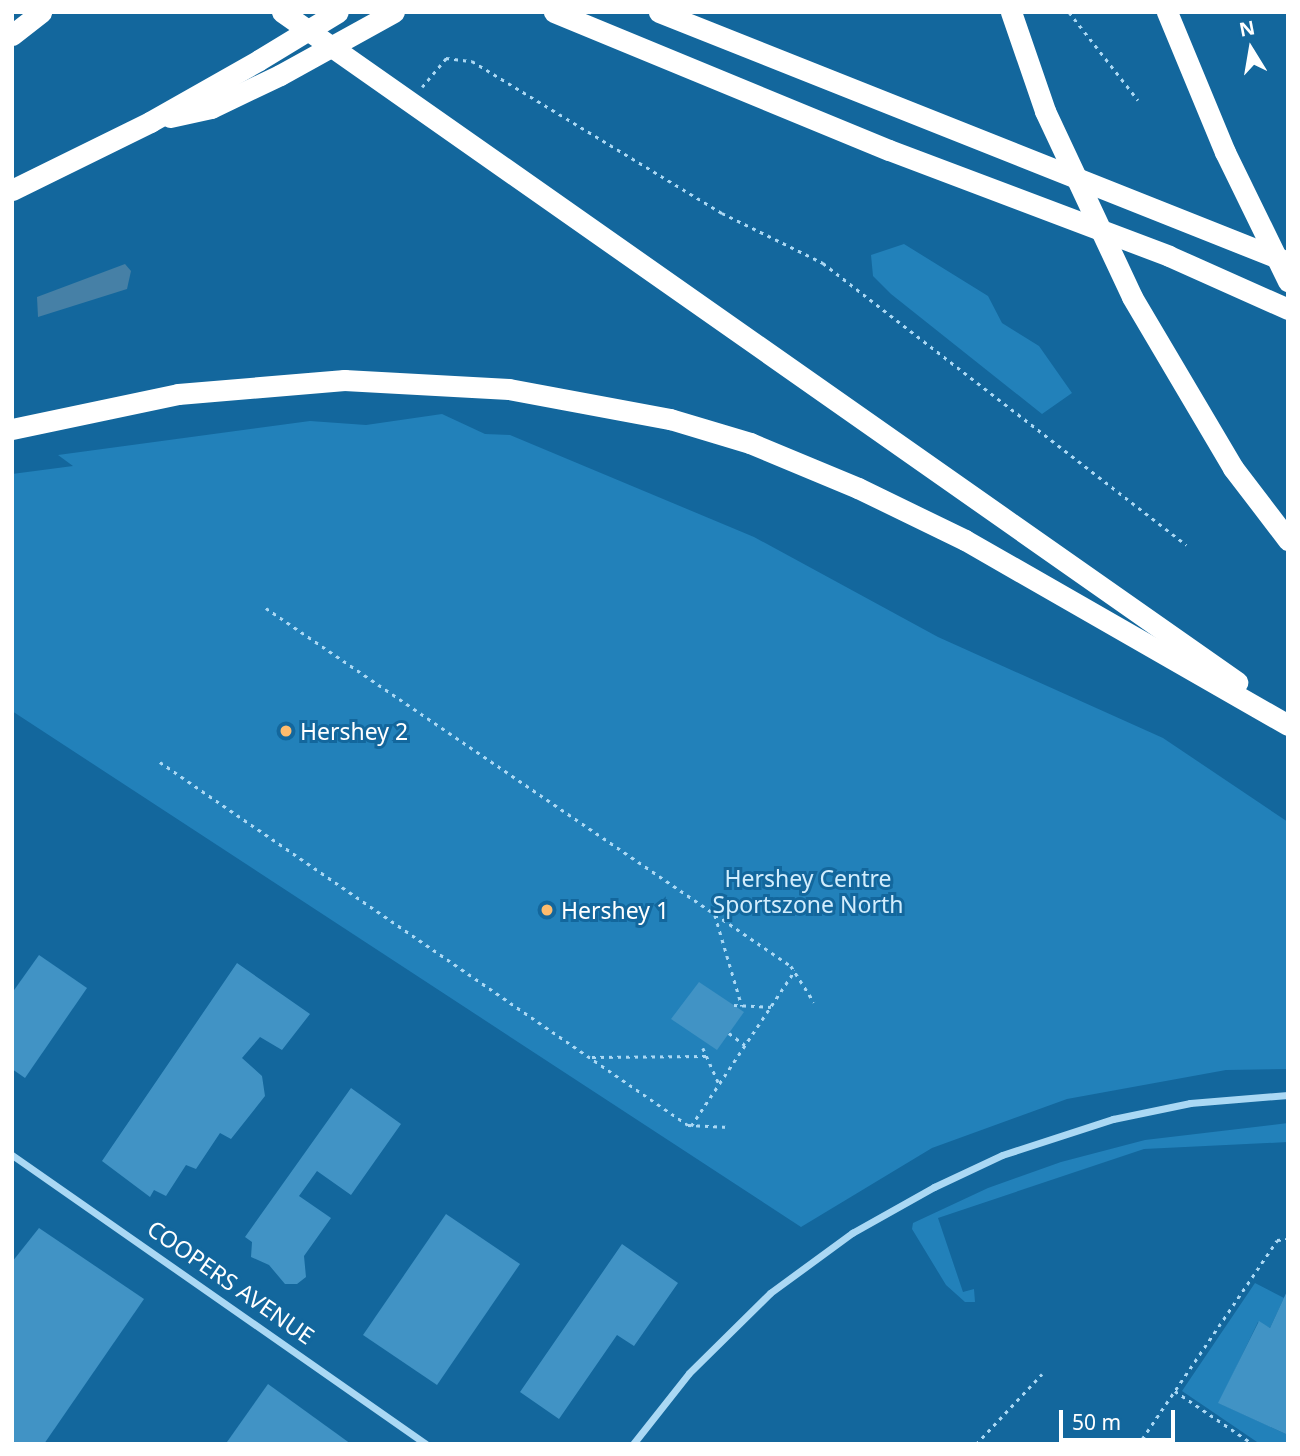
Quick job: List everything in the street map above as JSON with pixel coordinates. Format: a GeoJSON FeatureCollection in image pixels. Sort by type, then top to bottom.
{"type":"FeatureCollection","features":[{"type":"Feature","properties":{"kind":"highway"},"geometry":{"type":"LineString","coordinates":[[12,35],[41,12]]}},
{"type":"Feature","properties":{"kind":"highway"},"geometry":{"type":"LineString","coordinates":[[282,12],[1288,718]]}},
{"type":"Feature","properties":{"kind":"highway"},"geometry":{"type":"LineString","coordinates":[[12,190],[150,122],[338,12]]}},
{"type":"Feature","properties":{"kind":"highway"},"geometry":{"type":"LineString","coordinates":[[150,122],[211,108],[281,75],[394,12]]}},
{"type":"Feature","properties":{"kind":"highway"},"geometry":{"type":"LineString","coordinates":[[554,12],[889,150],[1169,256],[1288,309]]}},
{"type":"Feature","properties":{"kind":"highway"},"geometry":{"type":"LineString","coordinates":[[659,12],[1288,262]]}},
{"type":"Feature","properties":{"kind":"highway"},"geometry":{"type":"LineString","coordinates":[[1011,12],[1045,111],[1132,297],[1233,468],[1288,540]]}},
{"type":"Feature","properties":{"kind":"highway"},"geometry":{"type":"LineString","coordinates":[[1167,12],[1225,152],[1288,281]]}},
{"type":"Feature","properties":{"kind":"highway"},"geometry":{"type":"LineString","coordinates":[[12,429],[178,394],[344,380],[509,389],[670,419],[762,448],[965,540],[1288,725]]}},
{"type":"Feature","properties":{"kind":"street"},"geometry":{"type":"LineString","coordinates":[[633,1444],[689,1373],[770,1293],[852,1233],[934,1186],[1050,1137],[1125,1116],[1189,1103],[1288,1094]]}},
{"type":"Feature","properties":{"kind":"street","name":"COOPERS AVENUE"},"geometry":{"type":"LineString","coordinates":[[12,1154],[426,1444]]}},
{"type":"Feature","properties":{"kind":"path"},"geometry":{"type":"LineString","coordinates":[[1069,12],[1138,100]]}},
{"type":"Feature","properties":{"kind":"path"},"geometry":{"type":"LineString","coordinates":[[405,99],[437,75],[452,55],[472,61],[511,82],[722,213],[849,279],[1026,423],[1186,545]]}},
{"type":"Feature","properties":{"kind":"path"},"geometry":{"type":"LineString","coordinates":[[266,608],[795,970],[814,1002]]}},
{"type":"Feature","properties":{"kind":"path"},"geometry":{"type":"LineString","coordinates":[[160,762],[691,1126],[729,1127]]}},
{"type":"Feature","properties":{"kind":"path"},"geometry":{"type":"LineString","coordinates":[[715,914],[742,1006]]}},
{"type":"Feature","properties":{"kind":"path"},"geometry":{"type":"LineString","coordinates":[[691,1126],[795,970]]}},
{"type":"Feature","properties":{"kind":"path"},"geometry":{"type":"LineString","coordinates":[[734,1005],[771,1007]]}},
{"type":"Feature","properties":{"kind":"path"},"geometry":{"type":"LineString","coordinates":[[729,1033],[746,1045]]}},
{"type":"Feature","properties":{"kind":"path"},"geometry":{"type":"LineString","coordinates":[[704,1048],[719,1084]]}},
{"type":"Feature","properties":{"kind":"path"},"geometry":{"type":"LineString","coordinates":[[589,1057],[707,1056]]}},
{"type":"Feature","properties":{"kind":"path"},"geometry":{"type":"LineString","coordinates":[[1142,1440],[1277,1240],[1288,1239]]}},
{"type":"Feature","properties":{"kind":"path"},"geometry":{"type":"LineString","coordinates":[[976,1444],[1042,1374]]}},
{"type":"Feature","properties":{"kind":"path"},"geometry":{"type":"LineString","coordinates":[[1175,1391],[1254,1444]]}},
{"type":"Feature","properties":{"kind":"green space"},"geometry":{"type":"Polygon","coordinates":[[[904,244],[988,296],[1002,323],[1039,346],[1072,393],[1042,414],[891,294],[873,276],[871,255],[904,244]]]}},
{"type":"Feature","properties":{"kind":"green space","name":"Hershey Centre Sportszone North"},"geometry":{"type":"Polygon","coordinates":[[[442,414],[485,434],[510,435],[754,537],[938,637],[1163,738],[1288,822],[1288,1069],[1226,1070],[1067,1099],[932,1148],[801,1227],[12,711],[12,474],[73,466],[58,455],[310,421],[366,425],[442,414]]]}},
{"type":"Feature","properties":{"kind":"green space"},"geometry":{"type":"Polygon","coordinates":[[[1288,1123],[1288,1142],[1144,1149],[938,1218],[963,1292],[974,1289],[975,1302],[965,1302],[946,1285],[912,1229],[913,1223],[988,1188],[1061,1162],[1145,1140],[1288,1123]]]}},
{"type":"Feature","properties":{"kind":"green space"},"geometry":{"type":"Polygon","coordinates":[[[1255,1283],[1284,1298],[1270,1328],[1258,1322],[1219,1403],[1288,1435],[1288,1444],[1260,1444],[1182,1391],[1255,1283]]]}},
{"type":"Feature","properties":{"kind":"shaded area"},"geometry":{"type":"Polygon","coordinates":[[[125,264],[131,271],[127,289],[38,317],[37,297],[125,264]]]}},
{"type":"Feature","properties":{"kind":"building"},"geometry":{"type":"Polygon","coordinates":[[[39,955],[87,988],[25,1078],[12,1069],[12,993],[39,955]]]}},
{"type":"Feature","properties":{"kind":"building"},"geometry":{"type":"Polygon","coordinates":[[[237,963],[310,1014],[282,1050],[260,1037],[242,1058],[262,1076],[265,1096],[231,1139],[220,1133],[196,1169],[186,1165],[166,1196],[154,1190],[150,1197],[102,1161],[237,963]]]}},
{"type":"Feature","properties":{"kind":"building"},"geometry":{"type":"Polygon","coordinates":[[[699,982],[744,1012],[717,1050],[671,1019],[699,982]]]}},
{"type":"Feature","properties":{"kind":"building"},"geometry":{"type":"Polygon","coordinates":[[[351,1088],[401,1124],[351,1195],[317,1171],[299,1196],[331,1218],[304,1256],[306,1277],[297,1284],[285,1284],[269,1265],[251,1257],[252,1242],[245,1237],[351,1088]]]}},
{"type":"Feature","properties":{"kind":"building"},"geometry":{"type":"Polygon","coordinates":[[[446,1214],[520,1264],[437,1385],[363,1335],[446,1214]]]}},
{"type":"Feature","properties":{"kind":"building"},"geometry":{"type":"Polygon","coordinates":[[[39,1228],[144,1299],[44,1444],[12,1444],[12,1262],[39,1228]]]}},
{"type":"Feature","properties":{"kind":"building"},"geometry":{"type":"Polygon","coordinates":[[[622,1244],[678,1283],[634,1346],[617,1335],[559,1419],[520,1392],[622,1244]]]}},
{"type":"Feature","properties":{"kind":"building"},"geometry":{"type":"Polygon","coordinates":[[[1288,1289],[1288,1435],[1218,1403],[1259,1321],[1270,1328],[1288,1289]]]}},
{"type":"Feature","properties":{"kind":"building"},"geometry":{"type":"Polygon","coordinates":[[[268,1384],[351,1444],[227,1442],[268,1384]]]}},
{"type":"Feature","properties":{"kind":"place","name":"Hershey 2"},"geometry":{"type":"Point","coordinates":[286,731]}},
{"type":"Feature","properties":{"kind":"place","name":"Hershey 1"},"geometry":{"type":"Point","coordinates":[547,910]}}]}
